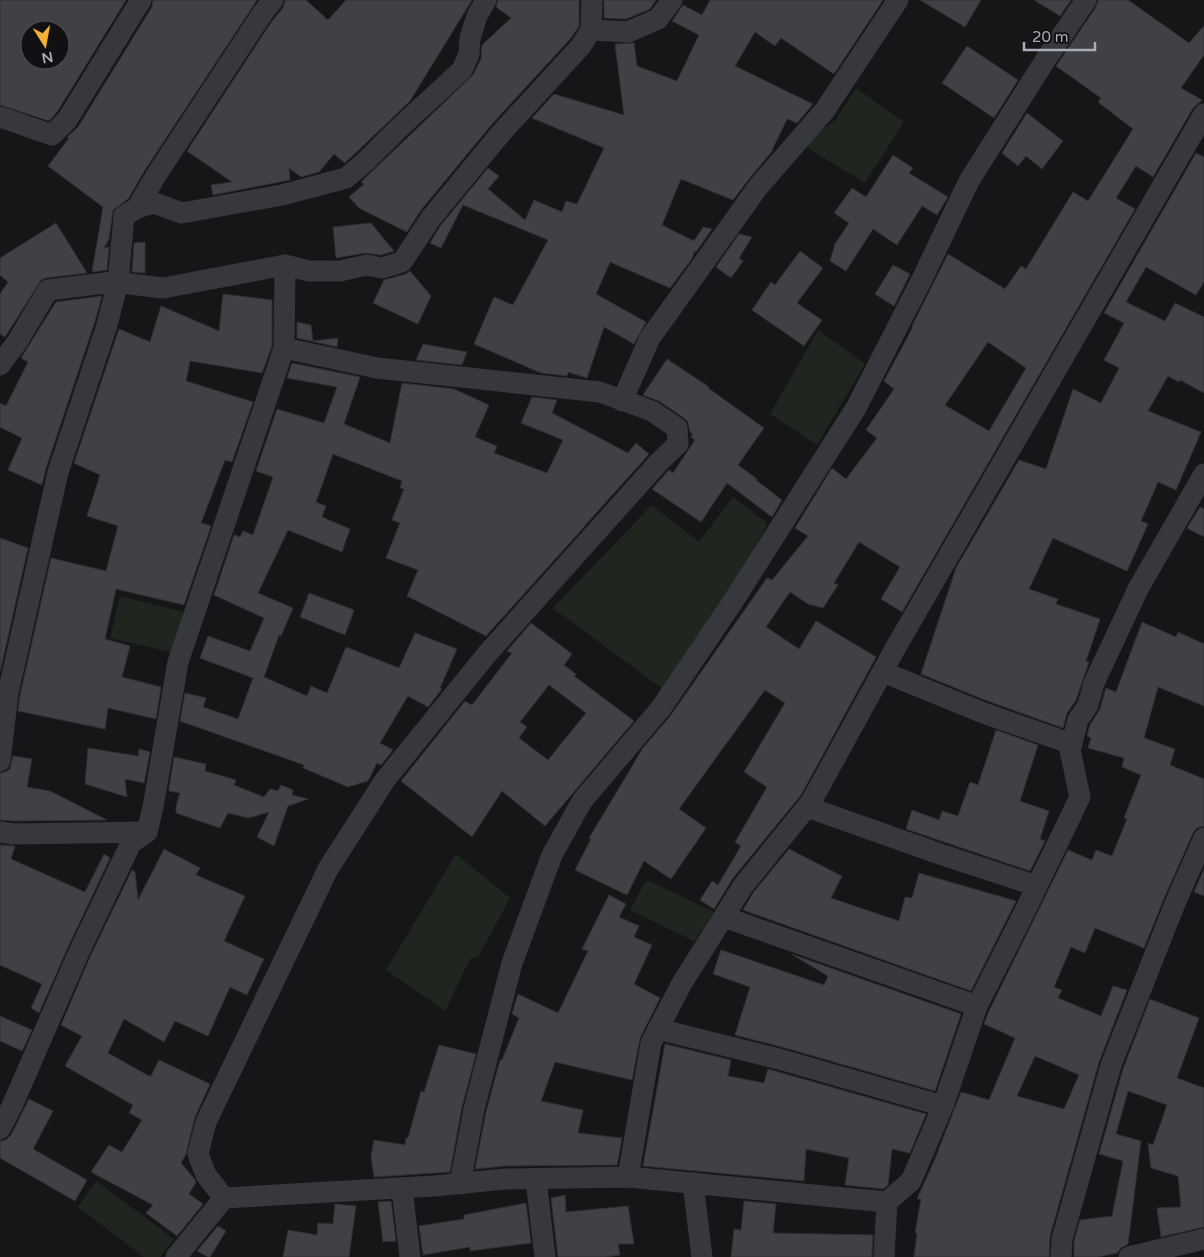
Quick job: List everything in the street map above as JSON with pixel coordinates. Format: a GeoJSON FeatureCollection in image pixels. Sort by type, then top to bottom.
{"type":"FeatureCollection","features":[{"type":"Feature","properties":{"kind":"street"},"geometry":{"type":"LineString","coordinates":[[0,117],[52,135],[67,120],[141,0]]}},
{"type":"Feature","properties":{"kind":"street"},"geometry":{"type":"LineString","coordinates":[[137,208],[155,177],[273,0]]}},
{"type":"Feature","properties":{"kind":"street"},"geometry":{"type":"LineString","coordinates":[[0,761],[8,693],[58,472],[108,326],[118,282],[124,216],[137,208],[154,203],[182,213],[282,196],[346,178],[462,70],[469,54],[470,38],[477,16],[486,0]]}},
{"type":"Feature","properties":{"kind":"street"},"geometry":{"type":"LineString","coordinates":[[0,365],[17,342],[48,290],[118,282],[163,288],[285,265],[309,271],[340,271],[368,265],[382,268],[402,262],[431,218],[502,132],[581,46],[591,30],[592,0]]}},
{"type":"Feature","properties":{"kind":"street"},"geometry":{"type":"LineString","coordinates":[[591,30],[628,32],[658,19],[672,0]]}},
{"type":"Feature","properties":{"kind":"street"},"geometry":{"type":"LineString","coordinates":[[622,400],[650,338],[758,187],[824,110],[898,0]]}},
{"type":"Feature","properties":{"kind":"street"},"geometry":{"type":"LineString","coordinates":[[460,1184],[474,1109],[512,963],[552,855],[582,801],[661,708],[732,603],[856,408],[922,279],[969,181],[1046,59],[1086,0]]}},
{"type":"Feature","properties":{"kind":"street"},"geometry":{"type":"LineString","coordinates":[[628,1177],[651,1043],[682,983],[743,886],[807,807],[1204,114]]}},
{"type":"Feature","properties":{"kind":"street"},"geometry":{"type":"LineString","coordinates":[[0,1130],[79,952],[131,843],[147,832],[178,662],[284,348],[285,265]]}},
{"type":"Feature","properties":{"kind":"street"},"geometry":{"type":"LineString","coordinates":[[224,1198],[206,1175],[198,1154],[206,1122],[328,869],[385,780],[487,654],[659,462],[678,444],[677,428],[652,411],[600,392],[377,368],[284,348]]}},
{"type":"Feature","properties":{"kind":"street"},"geometry":{"type":"LineString","coordinates":[[884,1257],[888,1202],[911,1182],[943,1106],[976,1006],[1080,797],[1070,750],[1078,720],[1088,705],[1094,683],[1138,589],[1204,474]]}},
{"type":"Feature","properties":{"kind":"street"},"geometry":{"type":"LineString","coordinates":[[883,672],[972,708],[1072,744]]}},
{"type":"Feature","properties":{"kind":"street"},"geometry":{"type":"LineString","coordinates":[[807,807],[1037,886]]}},
{"type":"Feature","properties":{"kind":"street"},"geometry":{"type":"LineString","coordinates":[[0,832],[13,834],[147,832]]}},
{"type":"Feature","properties":{"kind":"street"},"geometry":{"type":"LineString","coordinates":[[1060,1257],[1062,1239],[1111,1065],[1176,901],[1204,838]]}},
{"type":"Feature","properties":{"kind":"street"},"geometry":{"type":"LineString","coordinates":[[724,917],[976,1006]]}},
{"type":"Feature","properties":{"kind":"street"},"geometry":{"type":"LineString","coordinates":[[658,1029],[779,1060],[943,1106]]}},
{"type":"Feature","properties":{"kind":"street"},"geometry":{"type":"LineString","coordinates":[[176,1257],[224,1198],[402,1188],[506,1179],[628,1177],[888,1202]]}},
{"type":"Feature","properties":{"kind":"street"},"geometry":{"type":"LineString","coordinates":[[536,1179],[545,1257]]}},
{"type":"Feature","properties":{"kind":"street"},"geometry":{"type":"LineString","coordinates":[[693,1182],[702,1257]]}},
{"type":"Feature","properties":{"kind":"street"},"geometry":{"type":"LineString","coordinates":[[402,1188],[410,1257]]}},
{"type":"Feature","properties":{"kind":"street"},"geometry":{"type":"LineString","coordinates":[[1129,1257],[1204,1239]]}},
{"type":"Feature","properties":{"kind":"street"},"geometry":{"type":"LineString","coordinates":[[1174,1257],[1204,1242]]}},
{"type":"Feature","properties":{"kind":"shaded area"},"geometry":{"type":"Polygon","coordinates":[[[856,88],[904,122],[865,183],[806,147],[814,133],[835,121],[856,88]]]}},
{"type":"Feature","properties":{"kind":"shaded area"},"geometry":{"type":"Polygon","coordinates":[[[818,330],[865,364],[817,445],[770,414],[818,330]]]}},
{"type":"Feature","properties":{"kind":"shaded area"},"geometry":{"type":"Polygon","coordinates":[[[733,497],[767,523],[766,527],[723,603],[664,690],[553,608],[652,505],[699,542],[733,497]]]}},
{"type":"Feature","properties":{"kind":"shaded area"},"geometry":{"type":"Polygon","coordinates":[[[120,596],[188,613],[175,653],[110,638],[120,596]]]}},
{"type":"Feature","properties":{"kind":"shaded area"},"geometry":{"type":"Polygon","coordinates":[[[456,854],[510,898],[478,957],[470,959],[445,1011],[386,970],[456,854]]]}},
{"type":"Feature","properties":{"kind":"shaded area"},"geometry":{"type":"Polygon","coordinates":[[[650,881],[714,912],[694,941],[630,910],[645,882],[650,881]]]}},
{"type":"Feature","properties":{"kind":"shaded area"},"geometry":{"type":"Polygon","coordinates":[[[96,1181],[174,1239],[160,1257],[144,1257],[78,1207],[96,1181]]]}},
{"type":"Feature","properties":{"kind":"building"},"geometry":{"type":"Polygon","coordinates":[[[0,0],[126,0],[57,112],[49,121],[0,105],[0,0]]]}},
{"type":"Feature","properties":{"kind":"building"},"geometry":{"type":"Polygon","coordinates":[[[153,0],[257,0],[145,170],[128,199],[113,210],[109,239],[104,248],[109,247],[107,270],[92,272],[103,207],[48,166],[69,138],[67,137],[78,127],[152,7],[153,0]]]}},
{"type":"Feature","properties":{"kind":"building"},"geometry":{"type":"Polygon","coordinates":[[[285,0],[306,0],[328,20],[346,0],[472,0],[410,101],[345,163],[334,154],[319,172],[301,177],[289,168],[290,180],[213,195],[211,185],[232,182],[187,151],[272,21],[283,8],[285,0]]]}},
{"type":"Feature","properties":{"kind":"building"},"geometry":{"type":"Polygon","coordinates":[[[498,0],[579,0],[579,26],[571,38],[492,124],[421,210],[407,232],[359,208],[349,197],[364,184],[361,182],[473,75],[481,59],[482,45],[511,18],[496,7],[498,0]]]}},
{"type":"Feature","properties":{"kind":"building"},"geometry":{"type":"Polygon","coordinates":[[[604,0],[656,0],[650,9],[626,19],[604,18],[604,0]]]}},
{"type":"Feature","properties":{"kind":"building"},"geometry":{"type":"Polygon","coordinates":[[[710,0],[883,0],[834,74],[781,38],[775,46],[755,32],[735,66],[813,104],[797,123],[787,119],[773,150],[733,200],[681,179],[662,225],[694,241],[703,227],[712,229],[670,288],[610,262],[596,294],[646,322],[634,344],[604,327],[587,378],[568,372],[567,376],[541,373],[474,344],[494,297],[513,305],[548,240],[463,205],[441,248],[430,243],[441,225],[488,168],[499,176],[488,189],[525,220],[534,200],[562,212],[566,201],[577,204],[604,148],[532,118],[554,94],[624,115],[615,44],[634,43],[637,66],[677,81],[699,35],[672,21],[683,5],[702,15],[710,0]]]}},
{"type":"Feature","properties":{"kind":"building"},"geometry":{"type":"Polygon","coordinates":[[[920,0],[981,0],[965,27],[920,0]]]}},
{"type":"Feature","properties":{"kind":"building"},"geometry":{"type":"Polygon","coordinates":[[[1034,0],[1071,0],[1060,16],[1034,0]]]}},
{"type":"Feature","properties":{"kind":"building"},"geometry":{"type":"Polygon","coordinates":[[[1098,0],[1128,0],[1189,43],[1204,26],[1204,55],[1181,88],[1202,100],[1193,108],[1153,177],[1136,166],[1116,198],[1135,209],[902,612],[881,599],[900,567],[859,542],[834,583],[838,585],[823,608],[808,604],[790,592],[766,627],[799,649],[816,621],[876,657],[801,795],[733,878],[714,909],[700,900],[712,881],[718,885],[741,846],[735,842],[767,787],[744,772],[785,703],[765,690],[679,809],[706,828],[671,879],[644,861],[627,895],[575,870],[591,839],[589,838],[643,748],[671,715],[767,578],[772,580],[808,536],[795,528],[832,468],[846,479],[877,438],[866,430],[894,389],[884,381],[913,327],[948,254],[1005,289],[1021,266],[1026,269],[1073,192],[1088,201],[1133,129],[1098,102],[1101,98],[1056,66],[1096,7],[1098,0]],[[988,342],[945,405],[989,431],[1026,368],[988,342]]]}},
{"type":"Feature","properties":{"kind":"building"},"geometry":{"type":"Polygon","coordinates":[[[967,46],[1018,80],[994,118],[942,83],[967,46]]]}},
{"type":"Feature","properties":{"kind":"building"},"geometry":{"type":"Polygon","coordinates":[[[1027,113],[1063,141],[1042,169],[1026,156],[1018,166],[1002,153],[1027,113]]]}},
{"type":"Feature","properties":{"kind":"building"},"geometry":{"type":"Polygon","coordinates":[[[1196,153],[1204,157],[1204,282],[1196,295],[1146,267],[1126,302],[1165,321],[1175,303],[1204,317],[1204,393],[1180,380],[1179,382],[1168,376],[1148,411],[1201,432],[1176,490],[1158,482],[1141,521],[1148,524],[1127,571],[1053,538],[1029,589],[1058,599],[1056,604],[1100,619],[1086,661],[1089,662],[1076,700],[1067,713],[1063,728],[985,700],[921,674],[956,568],[1019,460],[1046,469],[1073,389],[1101,403],[1119,368],[1104,360],[1124,323],[1104,313],[1196,153]]]}},
{"type":"Feature","properties":{"kind":"building"},"geometry":{"type":"Polygon","coordinates":[[[893,155],[913,168],[909,173],[948,197],[937,215],[922,206],[897,245],[873,229],[846,271],[830,261],[835,244],[849,223],[834,213],[852,188],[866,197],[893,155]]]}},
{"type":"Feature","properties":{"kind":"building"},"geometry":{"type":"Polygon","coordinates":[[[56,223],[87,273],[41,280],[5,337],[0,334],[0,294],[8,282],[0,275],[0,258],[56,223]]]}},
{"type":"Feature","properties":{"kind":"building"},"geometry":{"type":"Polygon","coordinates":[[[371,223],[394,251],[381,255],[365,253],[336,258],[333,227],[371,223]]]}},
{"type":"Feature","properties":{"kind":"building"},"geometry":{"type":"Polygon","coordinates":[[[739,234],[752,237],[739,258],[743,261],[731,278],[716,267],[739,234]]]}},
{"type":"Feature","properties":{"kind":"building"},"geometry":{"type":"Polygon","coordinates":[[[145,242],[145,273],[132,272],[134,243],[145,242]]]}},
{"type":"Feature","properties":{"kind":"building"},"geometry":{"type":"Polygon","coordinates":[[[800,251],[823,268],[797,303],[822,320],[804,346],[752,310],[771,282],[775,285],[800,251]]]}},
{"type":"Feature","properties":{"kind":"building"},"geometry":{"type":"Polygon","coordinates":[[[893,265],[910,274],[894,306],[875,294],[893,265]]]}},
{"type":"Feature","properties":{"kind":"building"},"geometry":{"type":"Polygon","coordinates":[[[410,271],[431,296],[418,324],[373,303],[384,280],[406,274],[410,271]]]}},
{"type":"Feature","properties":{"kind":"building"},"geometry":{"type":"Polygon","coordinates":[[[223,294],[272,300],[272,346],[262,373],[190,361],[186,381],[253,402],[232,462],[225,460],[201,523],[211,526],[184,605],[116,589],[105,639],[130,646],[122,677],[161,687],[156,719],[108,708],[105,729],[18,711],[51,558],[106,571],[118,526],[87,516],[100,475],[74,463],[119,329],[150,342],[161,306],[219,331],[223,294]]]}},
{"type":"Feature","properties":{"kind":"building"},"geometry":{"type":"Polygon","coordinates":[[[102,296],[42,485],[8,470],[22,438],[0,427],[0,403],[6,406],[28,362],[21,358],[56,302],[102,296]]]}},
{"type":"Feature","properties":{"kind":"building"},"geometry":{"type":"Polygon","coordinates":[[[297,322],[311,325],[313,341],[338,338],[337,347],[297,338],[297,322]]]}},
{"type":"Feature","properties":{"kind":"building"},"geometry":{"type":"Polygon","coordinates":[[[423,344],[467,352],[462,365],[416,360],[423,344]]]}},
{"type":"Feature","properties":{"kind":"building"},"geometry":{"type":"Polygon","coordinates":[[[667,359],[709,387],[764,428],[738,465],[782,500],[772,517],[727,483],[701,522],[652,489],[669,470],[673,473],[695,440],[691,437],[693,434],[690,432],[688,422],[684,418],[659,401],[643,395],[667,359]]]}},
{"type":"Feature","properties":{"kind":"building"},"geometry":{"type":"Polygon","coordinates":[[[292,363],[360,377],[344,424],[390,443],[402,383],[454,389],[489,405],[475,437],[497,446],[494,453],[547,473],[563,440],[521,423],[532,397],[557,400],[552,413],[628,453],[636,443],[649,454],[486,636],[407,596],[418,570],[386,558],[400,523],[392,520],[404,489],[400,488],[402,481],[333,454],[316,502],[326,506],[322,517],[350,529],[342,552],[288,530],[258,593],[293,608],[281,636],[279,635],[264,677],[307,696],[311,686],[327,693],[346,647],[399,668],[415,633],[457,649],[440,688],[442,689],[428,707],[408,696],[380,743],[393,750],[381,765],[377,763],[368,781],[348,787],[303,768],[304,765],[180,721],[185,693],[206,698],[203,707],[238,719],[253,678],[200,658],[208,636],[250,651],[264,618],[214,595],[234,535],[240,537],[243,531],[253,535],[273,477],[256,471],[277,409],[324,423],[337,387],[287,378],[292,363]]]}},
{"type":"Feature","properties":{"kind":"building"},"geometry":{"type":"Polygon","coordinates":[[[1200,507],[1204,509],[1204,537],[1187,528],[1200,507]]]}},
{"type":"Feature","properties":{"kind":"building"},"geometry":{"type":"Polygon","coordinates":[[[0,538],[28,548],[0,672],[0,538]]]}},
{"type":"Feature","properties":{"kind":"building"},"geometry":{"type":"Polygon","coordinates":[[[309,593],[354,610],[345,635],[300,617],[309,593]]]}},
{"type":"Feature","properties":{"kind":"building"},"geometry":{"type":"Polygon","coordinates":[[[1142,622],[1176,637],[1178,632],[1204,644],[1204,706],[1158,687],[1144,738],[1175,749],[1170,765],[1204,779],[1204,826],[1197,828],[1193,833],[1144,948],[1095,928],[1085,953],[1071,947],[1054,987],[1062,990],[1058,998],[1101,1016],[1113,986],[1127,990],[1099,1062],[1050,1236],[1049,1257],[914,1257],[917,1233],[915,1233],[921,1199],[917,1199],[961,1092],[989,1100],[1015,1038],[984,1024],[989,1011],[1068,850],[1092,860],[1096,850],[1112,856],[1127,819],[1124,818],[1141,775],[1122,767],[1124,758],[1088,748],[1091,738],[1087,736],[1090,725],[1100,709],[1106,688],[1116,692],[1142,622]],[[1035,1056],[1017,1096],[1064,1109],[1079,1075],[1035,1056]]]}},
{"type":"Feature","properties":{"kind":"building"},"geometry":{"type":"Polygon","coordinates":[[[531,623],[572,654],[564,665],[576,674],[574,676],[634,721],[545,826],[502,791],[472,837],[401,781],[465,701],[472,705],[512,653],[507,651],[531,623]],[[549,685],[520,722],[527,727],[519,738],[548,760],[586,713],[549,685]]]}},
{"type":"Feature","properties":{"kind":"building"},"geometry":{"type":"Polygon","coordinates":[[[996,730],[1038,745],[1020,801],[1049,811],[1040,839],[1045,841],[1030,871],[906,829],[912,810],[939,820],[942,811],[958,816],[970,782],[978,785],[996,730]]]}},
{"type":"Feature","properties":{"kind":"building"},"geometry":{"type":"Polygon","coordinates":[[[88,748],[138,756],[139,749],[150,752],[144,783],[125,779],[127,797],[85,784],[88,748]]]}},
{"type":"Feature","properties":{"kind":"building"},"geometry":{"type":"Polygon","coordinates":[[[13,756],[32,759],[27,787],[50,791],[107,820],[0,820],[0,773],[10,769],[13,756]]]}},
{"type":"Feature","properties":{"kind":"building"},"geometry":{"type":"Polygon","coordinates":[[[174,757],[206,764],[205,771],[236,780],[234,785],[264,797],[270,789],[278,791],[281,785],[293,790],[292,795],[308,799],[288,806],[274,846],[257,837],[269,812],[248,818],[228,813],[220,828],[176,813],[180,793],[169,791],[174,757]]]}},
{"type":"Feature","properties":{"kind":"building"},"geometry":{"type":"Polygon","coordinates":[[[0,845],[15,846],[11,859],[85,892],[104,854],[110,858],[39,1013],[31,1008],[42,984],[0,965],[0,845]]]}},
{"type":"Feature","properties":{"kind":"building"},"geometry":{"type":"Polygon","coordinates":[[[164,849],[200,868],[196,875],[245,896],[224,941],[264,959],[247,995],[230,987],[208,1036],[175,1021],[164,1042],[124,1019],[108,1053],[149,1076],[151,1076],[159,1060],[210,1084],[195,1117],[186,1154],[181,1163],[196,1182],[189,1194],[203,1204],[177,1236],[146,1213],[153,1205],[91,1172],[109,1145],[122,1152],[142,1120],[129,1113],[133,1105],[65,1066],[82,1036],[61,1025],[90,957],[132,870],[135,872],[138,900],[164,849]]]}},
{"type":"Feature","properties":{"kind":"building"},"geometry":{"type":"Polygon","coordinates":[[[789,849],[842,876],[831,898],[899,921],[905,897],[912,898],[919,873],[1016,901],[971,991],[743,910],[753,893],[789,849]]]}},
{"type":"Feature","properties":{"kind":"building"},"geometry":{"type":"Polygon","coordinates":[[[1204,869],[1204,896],[1194,892],[1204,869]]]}},
{"type":"Feature","properties":{"kind":"building"},"geometry":{"type":"Polygon","coordinates":[[[609,895],[626,904],[619,917],[639,926],[634,937],[652,945],[634,984],[660,998],[640,1038],[632,1080],[555,1062],[541,1101],[583,1110],[578,1133],[622,1138],[617,1165],[505,1166],[475,1169],[486,1112],[500,1060],[502,1060],[519,1018],[512,1014],[518,994],[558,1013],[588,951],[582,949],[609,895]]]}},
{"type":"Feature","properties":{"kind":"building"},"geometry":{"type":"Polygon","coordinates":[[[721,950],[824,985],[828,976],[791,954],[961,1014],[935,1091],[735,1035],[750,987],[713,974],[721,950]]]}},
{"type":"Feature","properties":{"kind":"building"},"geometry":{"type":"Polygon","coordinates":[[[1150,999],[1199,1018],[1177,1078],[1204,1088],[1204,1227],[1161,1237],[1157,1208],[1181,1207],[1178,1176],[1151,1168],[1148,1143],[1153,1145],[1167,1105],[1128,1091],[1116,1134],[1141,1141],[1128,1244],[1117,1253],[1098,1257],[1074,1257],[1074,1241],[1080,1220],[1112,1216],[1123,1161],[1099,1154],[1123,1069],[1150,999]]]}},
{"type":"Feature","properties":{"kind":"building"},"geometry":{"type":"Polygon","coordinates":[[[0,1016],[32,1030],[22,1051],[0,1041],[0,1016]]]}},
{"type":"Feature","properties":{"kind":"building"},"geometry":{"type":"Polygon","coordinates":[[[665,1044],[731,1060],[728,1076],[764,1083],[768,1069],[926,1114],[910,1153],[892,1149],[888,1185],[883,1189],[845,1185],[849,1158],[806,1149],[804,1181],[643,1166],[665,1044]]]}},
{"type":"Feature","properties":{"kind":"building"},"geometry":{"type":"Polygon","coordinates":[[[439,1045],[476,1054],[462,1107],[450,1172],[374,1177],[371,1157],[374,1140],[405,1145],[421,1091],[424,1092],[439,1045]]]}},
{"type":"Feature","properties":{"kind":"building"},"geometry":{"type":"Polygon","coordinates":[[[29,1099],[53,1111],[33,1149],[87,1180],[75,1201],[0,1158],[0,1141],[6,1140],[11,1135],[29,1099]]]}},
{"type":"Feature","properties":{"kind":"building"},"geometry":{"type":"Polygon","coordinates":[[[565,1195],[566,1212],[628,1206],[634,1244],[618,1244],[620,1255],[606,1257],[558,1257],[551,1198],[565,1195]]]}},
{"type":"Feature","properties":{"kind":"building"},"geometry":{"type":"Polygon","coordinates":[[[391,1201],[396,1241],[383,1242],[378,1202],[391,1201]]]}},
{"type":"Feature","properties":{"kind":"building"},"geometry":{"type":"Polygon","coordinates":[[[744,1201],[776,1204],[773,1233],[873,1235],[872,1257],[731,1257],[734,1229],[741,1230],[744,1201]]]}},
{"type":"Feature","properties":{"kind":"building"},"geometry":{"type":"Polygon","coordinates":[[[526,1203],[531,1243],[470,1251],[470,1247],[423,1255],[419,1226],[464,1219],[464,1215],[526,1203]]]}},
{"type":"Feature","properties":{"kind":"building"},"geometry":{"type":"Polygon","coordinates":[[[335,1204],[356,1206],[349,1257],[283,1257],[288,1230],[317,1235],[318,1223],[333,1224],[335,1204]]]}},
{"type":"Feature","properties":{"kind":"building"},"geometry":{"type":"Polygon","coordinates":[[[218,1226],[226,1231],[210,1257],[197,1251],[218,1226]]]}}]}
